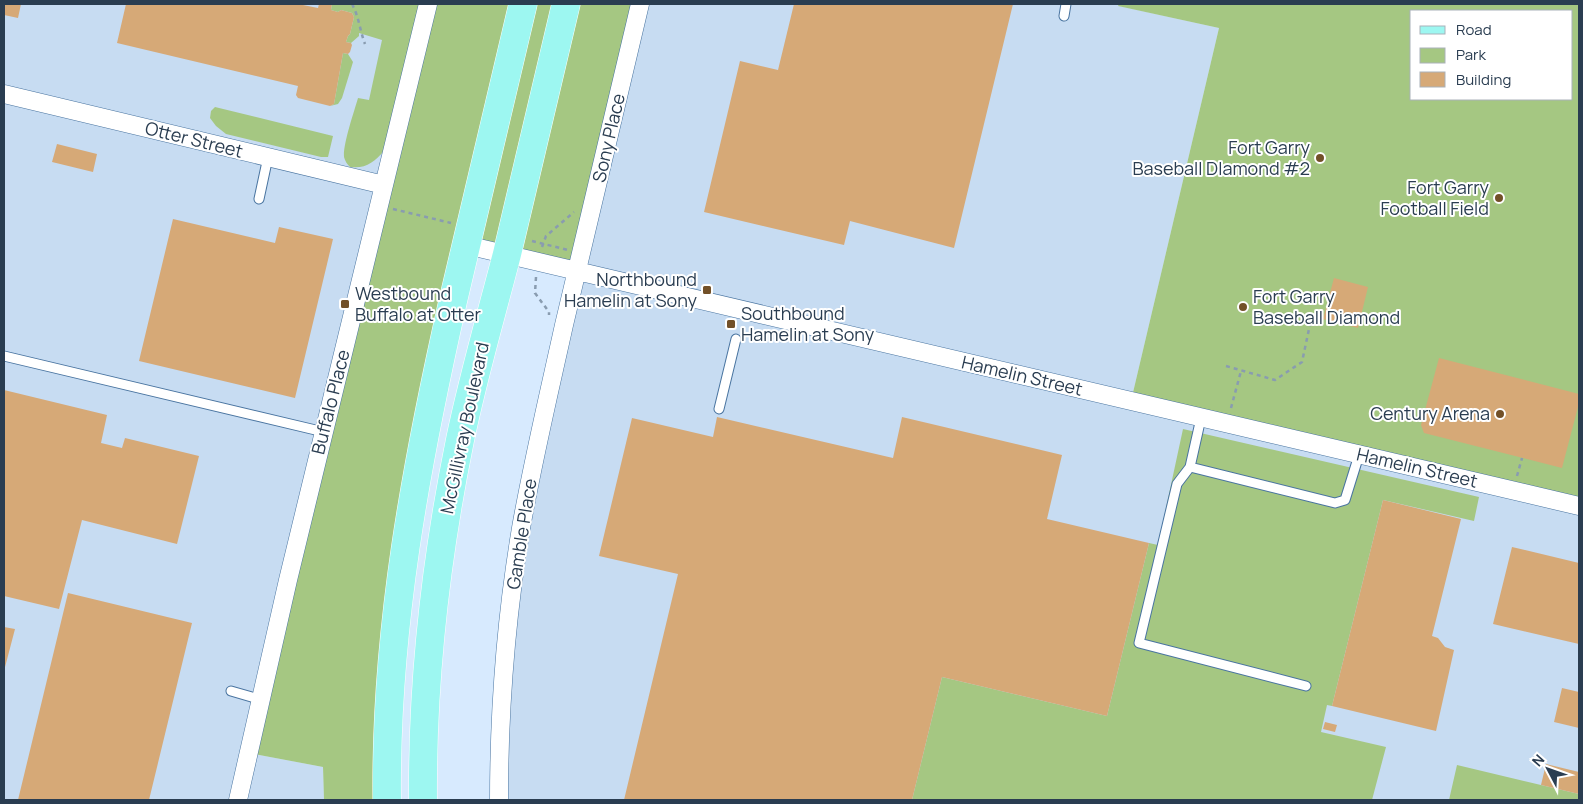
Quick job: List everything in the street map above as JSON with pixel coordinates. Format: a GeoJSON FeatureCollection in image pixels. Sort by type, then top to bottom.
{"type":"FeatureCollection","features":[{"type":"Feature","properties":{"kind":"main road","name":"McGillivray Boulevard"},"geometry":{"type":"LineString","coordinates":[[387,800],[392,666],[397,602],[405,543],[460,234],[523,4]]}},
{"type":"Feature","properties":{"kind":"main road","name":"McGillivray Boulevard"},"geometry":{"type":"LineString","coordinates":[[423,800],[425,708],[431,633],[446,522],[462,431],[482,346],[516,247],[566,4]]}},
{"type":"Feature","properties":{"kind":"street","name":"Buffalo Place"},"geometry":{"type":"LineString","coordinates":[[238,800],[324,432],[428,4]]}},
{"type":"Feature","properties":{"kind":"street","name":"Sony Place"},"geometry":{"type":"LineString","coordinates":[[577,272],[640,4]]}},
{"type":"Feature","properties":{"kind":"street","name":"Otter Street"},"geometry":{"type":"LineString","coordinates":[[4,94],[384,186]]}},
{"type":"Feature","properties":{"kind":"street","name":"Hamelin Street"},"geometry":{"type":"LineString","coordinates":[[460,234],[516,247],[577,272],[1579,506]]}},
{"type":"Feature","properties":{"kind":"street","name":"Gamble Place"},"geometry":{"type":"LineString","coordinates":[[499,800],[500,727],[504,673],[510,606],[521,528],[535,454],[577,272]]}},
{"type":"Feature","properties":{"kind":"lane"},"geometry":{"type":"LineString","coordinates":[[1064,16],[1066,4]]}},
{"type":"Feature","properties":{"kind":"lane"},"geometry":{"type":"LineString","coordinates":[[259,199],[268,157]]}},
{"type":"Feature","properties":{"kind":"lane"},"geometry":{"type":"LineString","coordinates":[[719,409],[736,339]]}},
{"type":"Feature","properties":{"kind":"lane"},"geometry":{"type":"LineString","coordinates":[[4,356],[324,432]]}},
{"type":"Feature","properties":{"kind":"lane"},"geometry":{"type":"LineString","coordinates":[[1201,418],[1190,467],[1177,484],[1139,642],[1306,686]]}},
{"type":"Feature","properties":{"kind":"lane"},"geometry":{"type":"LineString","coordinates":[[1190,467],[1336,503],[1345,500],[1359,454]]}},
{"type":"Feature","properties":{"kind":"lane"},"geometry":{"type":"LineString","coordinates":[[231,692],[262,700]]}},
{"type":"Feature","properties":{"kind":"path"},"geometry":{"type":"LineString","coordinates":[[352,4],[365,44]]}},
{"type":"Feature","properties":{"kind":"path"},"geometry":{"type":"LineString","coordinates":[[379,206],[460,234]]}},
{"type":"Feature","properties":{"kind":"path"},"geometry":{"type":"LineString","coordinates":[[543,244],[546,236],[573,214],[576,208]]}},
{"type":"Feature","properties":{"kind":"path"},"geometry":{"type":"LineString","coordinates":[[516,247],[543,244],[581,252]]}},
{"type":"Feature","properties":{"kind":"path"},"geometry":{"type":"LineString","coordinates":[[1226,366],[1276,380],[1302,362],[1312,315]]}},
{"type":"Feature","properties":{"kind":"path"},"geometry":{"type":"LineString","coordinates":[[1227,424],[1241,371]]}},
{"type":"Feature","properties":{"kind":"shaded area"},"geometry":{"type":"Polygon","coordinates":[[[4,4],[428,4],[249,753],[323,767],[324,800],[4,800],[4,4]]]}},
{"type":"Feature","properties":{"kind":"shaded area"},"geometry":{"type":"Polygon","coordinates":[[[640,4],[1119,4],[1119,6],[1219,28],[1131,401],[1579,506],[1579,800],[499,800],[510,606],[640,4]]]}},
{"type":"Feature","properties":{"kind":"green space"},"geometry":{"type":"Polygon","coordinates":[[[332,4],[419,4],[384,151],[373,161],[361,167],[350,167],[347,164],[344,157],[345,144],[358,98],[369,100],[382,40],[359,33],[359,36],[351,43],[346,42],[354,17],[352,13],[331,10],[332,4]]]}},
{"type":"Feature","properties":{"kind":"green space"},"geometry":{"type":"Polygon","coordinates":[[[428,4],[640,4],[577,272],[466,245],[431,397],[387,800],[324,800],[323,767],[249,753],[428,4]]]}},
{"type":"Feature","properties":{"kind":"green space"},"geometry":{"type":"Polygon","coordinates":[[[1119,4],[1579,4],[1579,506],[1131,401],[1219,28],[1118,6],[1119,4]]]}},
{"type":"Feature","properties":{"kind":"green space"},"geometry":{"type":"Polygon","coordinates":[[[343,53],[348,54],[353,62],[342,98],[338,104],[330,106],[334,104],[343,53]]]}},
{"type":"Feature","properties":{"kind":"green space"},"geometry":{"type":"Polygon","coordinates":[[[215,107],[333,136],[328,157],[321,157],[226,134],[210,118],[211,111],[215,107]]]}},
{"type":"Feature","properties":{"kind":"green space"},"geometry":{"type":"Polygon","coordinates":[[[1183,429],[1479,497],[1474,521],[1383,500],[1332,706],[1327,705],[1321,732],[1386,747],[1372,800],[912,800],[942,677],[1107,716],[1149,543],[1158,545],[1183,429]]]}},
{"type":"Feature","properties":{"kind":"green space"},"geometry":{"type":"Polygon","coordinates":[[[1457,765],[1579,794],[1579,800],[1449,800],[1457,765]]]}},
{"type":"Feature","properties":{"kind":"building"},"geometry":{"type":"Polygon","coordinates":[[[4,4],[21,4],[18,18],[4,15],[4,4]]]}},
{"type":"Feature","properties":{"kind":"building"},"geometry":{"type":"Polygon","coordinates":[[[126,4],[298,4],[318,8],[319,4],[332,4],[331,10],[352,13],[354,17],[346,42],[352,45],[348,54],[343,53],[334,104],[330,106],[298,98],[296,95],[298,86],[117,43],[126,4]]]}},
{"type":"Feature","properties":{"kind":"building"},"geometry":{"type":"Polygon","coordinates":[[[794,4],[1013,4],[954,248],[850,221],[844,245],[704,212],[740,61],[778,70],[794,4]]]}},
{"type":"Feature","properties":{"kind":"building"},"geometry":{"type":"Polygon","coordinates":[[[57,144],[97,154],[93,172],[52,162],[57,144]]]}},
{"type":"Feature","properties":{"kind":"building"},"geometry":{"type":"Polygon","coordinates":[[[173,219],[275,243],[279,227],[333,239],[295,398],[139,361],[173,219]]]}},
{"type":"Feature","properties":{"kind":"building"},"geometry":{"type":"Polygon","coordinates":[[[1334,278],[1368,287],[1358,328],[1323,319],[1334,278]]]}},
{"type":"Feature","properties":{"kind":"building","name":"Century Arena"},"geometry":{"type":"Polygon","coordinates":[[[1439,358],[1579,394],[1579,403],[1562,468],[1424,433],[1421,425],[1439,358]]]}},
{"type":"Feature","properties":{"kind":"building"},"geometry":{"type":"Polygon","coordinates":[[[4,390],[107,415],[101,443],[122,448],[125,438],[199,456],[177,544],[82,520],[59,609],[4,596],[4,390]]]}},
{"type":"Feature","properties":{"kind":"building"},"geometry":{"type":"Polygon","coordinates":[[[717,417],[893,458],[902,417],[1062,455],[1047,519],[1149,543],[1107,716],[942,677],[912,800],[624,800],[678,574],[599,556],[632,418],[713,437],[717,417]]]}},
{"type":"Feature","properties":{"kind":"building"},"geometry":{"type":"Polygon","coordinates":[[[1383,500],[1461,519],[1432,636],[1438,638],[1445,647],[1454,650],[1436,731],[1332,706],[1383,500]]]}},
{"type":"Feature","properties":{"kind":"building"},"geometry":{"type":"Polygon","coordinates":[[[1512,547],[1579,563],[1579,644],[1493,624],[1512,547]]]}},
{"type":"Feature","properties":{"kind":"building"},"geometry":{"type":"Polygon","coordinates":[[[68,593],[192,623],[149,800],[18,800],[68,593]]]}},
{"type":"Feature","properties":{"kind":"building"},"geometry":{"type":"Polygon","coordinates":[[[4,627],[15,629],[4,671],[4,627]]]}},
{"type":"Feature","properties":{"kind":"building"},"geometry":{"type":"Polygon","coordinates":[[[1562,688],[1579,692],[1579,728],[1554,722],[1562,688]]]}},
{"type":"Feature","properties":{"kind":"building"},"geometry":{"type":"Polygon","coordinates":[[[1325,722],[1337,725],[1335,732],[1323,729],[1325,722]]]}},
{"type":"Feature","properties":{"kind":"building"},"geometry":{"type":"Polygon","coordinates":[[[1546,764],[1579,772],[1579,794],[1541,785],[1546,764]]]}},
{"type":"Feature","properties":{"kind":"place","name":"Fort Garry Baseball DIamond #2"},"geometry":{"type":"Point","coordinates":[1320,158]}},
{"type":"Feature","properties":{"kind":"place","name":"Fort Garry Football Field"},"geometry":{"type":"Point","coordinates":[1499,198]}},
{"type":"Feature","properties":{"kind":"place","name":"Northbound Hamelin at Sony"},"geometry":{"type":"Point","coordinates":[707,290]}},
{"type":"Feature","properties":{"kind":"place","name":"Westbound Buffalo at Otter"},"geometry":{"type":"Point","coordinates":[345,304]}},
{"type":"Feature","properties":{"kind":"place","name":"Fort Garry Baseball Diamond"},"geometry":{"type":"Point","coordinates":[1243,307]}},
{"type":"Feature","properties":{"kind":"place","name":"Southbound Hamelin at Sony"},"geometry":{"type":"Point","coordinates":[731,324]}},
{"type":"Feature","properties":{"kind":"place","name":"Century Arena"},"geometry":{"type":"Point","coordinates":[1500,414]}}]}
